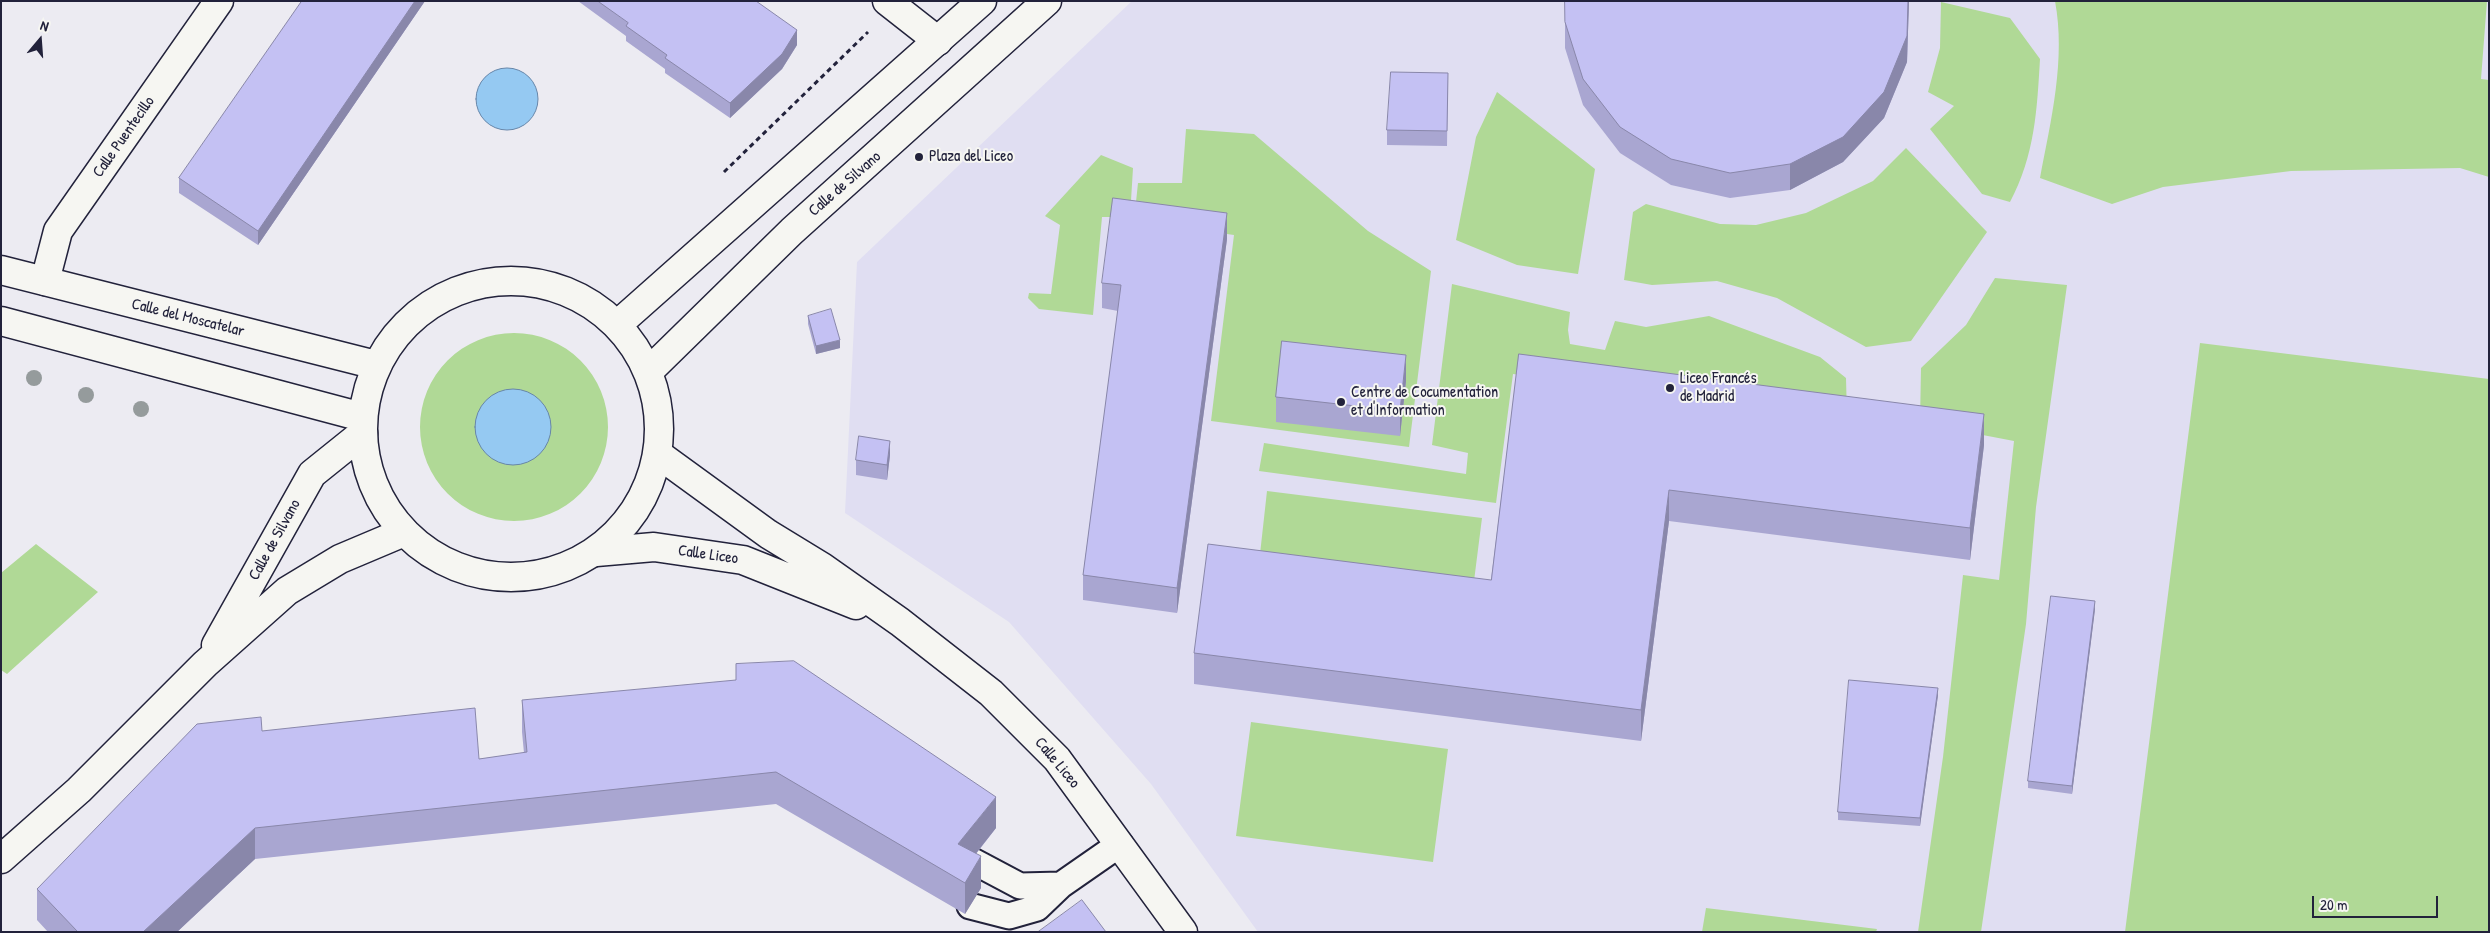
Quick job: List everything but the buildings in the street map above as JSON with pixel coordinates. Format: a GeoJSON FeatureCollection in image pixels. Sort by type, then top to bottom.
{"type":"FeatureCollection","features":[{"type":"Feature","properties":{"kind":"street","name":"Calle Puentecillo"},"geometry":{"type":"LineString","coordinates":[[45,281],[58,231],[219,1]]}},
{"type":"Feature","properties":{"kind":"street"},"geometry":{"type":"LineString","coordinates":[[617,325],[982,1]]}},
{"type":"Feature","properties":{"kind":"street","name":"Calle de Silvano"},"geometry":{"type":"LineString","coordinates":[[648,372],[792,231],[1047,1]]}},
{"type":"Feature","properties":{"kind":"street"},"geometry":{"type":"LineString","coordinates":[[890,4],[938,41]]}},
{"type":"Feature","properties":{"kind":"street","name":"Calle del Moscatelar"},"geometry":{"type":"LineString","coordinates":[[1,270],[376,365]]}},
{"type":"Feature","properties":{"kind":"street"},"geometry":{"type":"LineString","coordinates":[[515,280],[570,293],[617,325],[648,372],[659,409],[658,454],[647,486],[632,517],[596,552],[550,573],[499,577],[449,564],[421,547],[404,532],[383,506],[370,478],[363,425],[376,365],[410,319],[459,290],[515,280]]}},
{"type":"Feature","properties":{"kind":"street"},"geometry":{"type":"LineString","coordinates":[[1,322],[363,425]]}},
{"type":"Feature","properties":{"kind":"street","name":"Calle de Silvano"},"geometry":{"type":"LineString","coordinates":[[205,664],[312,474],[363,425]]}},
{"type":"Feature","properties":{"kind":"street","name":"Calle Liceo"},"geometry":{"type":"LineString","coordinates":[[658,454],[768,534],[822,568],[900,622],[990,693],[1057,758],[1183,932]]}},
{"type":"Feature","properties":{"kind":"street","name":"Calle de Silvano"},"geometry":{"type":"LineString","coordinates":[[1,859],[78,790],[205,664],[287,591],[340,559],[404,532]]}},
{"type":"Feature","properties":{"kind":"street","name":"Calle Liceo"},"geometry":{"type":"LineString","coordinates":[[596,552],[654,547],[743,560],[900,622]]}},
{"type":"Feature","properties":{"kind":"lane"},"geometry":{"type":"LineString","coordinates":[[970,906],[1009,916],[1037,908],[1061,885],[1120,844]]}},
{"type":"Feature","properties":{"kind":"lane"},"geometry":{"type":"LineString","coordinates":[[971,860],[1020,886],[1061,885]]}},
{"type":"Feature","properties":{"kind":"path"},"geometry":{"type":"LineString","coordinates":[[724,172],[890,4]]}},
{"type":"Feature","properties":{"kind":"shaded area","name":"Liceo Francés de Madrid"},"geometry":{"type":"Polygon","coordinates":[[[1132,1],[2489,1],[2489,932],[1258,932],[1151,784],[1009,622],[845,513],[857,262],[1132,1]]]}},
{"type":"Feature","properties":{"kind":"green space"},"geometry":{"type":"Polygon","coordinates":[[[2055,1],[2487,1],[2481,79],[2489,80],[2489,177],[2460,168],[2291,171],[2163,187],[2112,204],[2040,178],[2056,90],[2058,67],[2058,23],[2055,1]]]}},
{"type":"Feature","properties":{"kind":"green space"},"geometry":{"type":"Polygon","coordinates":[[[1941,2],[2010,18],[2040,59],[2038,96],[2030,150],[2010,202],[1982,194],[1930,129],[1954,106],[1928,92],[1940,48],[1941,2]]]}},
{"type":"Feature","properties":{"kind":"green space"},"geometry":{"type":"Polygon","coordinates":[[[1497,92],[1595,169],[1578,274],[1517,265],[1456,240],[1476,137],[1497,92]]]}},
{"type":"Feature","properties":{"kind":"green space"},"geometry":{"type":"Polygon","coordinates":[[[1186,129],[1254,134],[1368,231],[1431,271],[1409,447],[1211,421],[1234,235],[1134,221],[1138,183],[1182,183],[1186,129]]]}},
{"type":"Feature","properties":{"kind":"green space"},"geometry":{"type":"Polygon","coordinates":[[[1906,148],[1987,232],[1911,341],[1866,347],[1777,298],[1717,281],[1652,285],[1624,280],[1633,212],[1646,204],[1720,224],[1756,225],[1806,213],[1873,181],[1906,148]]]}},
{"type":"Feature","properties":{"kind":"green space"},"geometry":{"type":"Polygon","coordinates":[[[1101,155],[1133,168],[1130,217],[1102,217],[1093,315],[1039,309],[1028,298],[1029,293],[1051,294],[1060,225],[1045,216],[1101,155]]]}},
{"type":"Feature","properties":{"kind":"green space"},"geometry":{"type":"Polygon","coordinates":[[[1995,278],[2067,285],[2036,507],[2026,624],[1981,932],[1918,932],[1943,757],[1963,575],[1999,580],[2014,441],[1920,423],[1921,368],[1966,325],[1995,278]]]}},
{"type":"Feature","properties":{"kind":"green space"},"geometry":{"type":"Polygon","coordinates":[[[1452,284],[1570,312],[1568,330],[1570,344],[1605,350],[1615,321],[1646,327],[1709,316],[1820,357],[1846,378],[1847,416],[1513,374],[1496,503],[1259,471],[1264,443],[1466,474],[1468,453],[1432,445],[1452,284]]]}},
{"type":"Feature","properties":{"kind":"green space"},"geometry":{"type":"Polygon","coordinates":[[[514,333],[550,340],[574,354],[587,367],[601,391],[608,427],[601,463],[587,487],[574,500],[550,514],[514,521],[478,514],[454,500],[441,487],[427,463],[420,427],[427,391],[441,367],[454,354],[478,340],[514,333]]]}},
{"type":"Feature","properties":{"kind":"green space"},"geometry":{"type":"Polygon","coordinates":[[[2200,343],[2489,379],[2489,932],[2125,932],[2200,343]]]}},
{"type":"Feature","properties":{"kind":"green space"},"geometry":{"type":"Polygon","coordinates":[[[1267,491],[1482,518],[1474,581],[1260,554],[1267,491]]]}},
{"type":"Feature","properties":{"kind":"green space"},"geometry":{"type":"Polygon","coordinates":[[[36,544],[98,592],[7,674],[1,670],[1,573],[36,544]]]}},
{"type":"Feature","properties":{"kind":"green space"},"geometry":{"type":"Polygon","coordinates":[[[1251,722],[1448,749],[1433,862],[1236,836],[1251,722]]]}},
{"type":"Feature","properties":{"kind":"green space"},"geometry":{"type":"Polygon","coordinates":[[[1706,908],[1877,929],[1876,932],[1702,932],[1706,908]]]}},
{"type":"Feature","properties":{"kind":"water"},"geometry":{"type":"Polygon","coordinates":[[[507,68],[519,70],[529,77],[536,87],[538,99],[536,111],[529,121],[519,128],[507,130],[495,128],[485,121],[478,111],[476,99],[478,87],[485,77],[495,70],[507,68]]]}},
{"type":"Feature","properties":{"kind":"water"},"geometry":{"type":"Polygon","coordinates":[[[513,389],[528,392],[540,400],[548,412],[551,427],[548,442],[540,454],[528,462],[513,465],[498,462],[486,454],[478,442],[475,427],[478,412],[486,400],[498,392],[513,389]]]}},
{"type":"Feature","properties":{"kind":"place","name":"Plaza del Liceo"},"geometry":{"type":"Point","coordinates":[919,157]}},
{"type":"Feature","properties":{"kind":"place","name":"Liceo Francés de Madrid"},"geometry":{"type":"Point","coordinates":[1670,388]}},
{"type":"Feature","properties":{"kind":"place","name":"Centre de Cocumentation et d'Information"},"geometry":{"type":"Point","coordinates":[1341,402]}}]}
